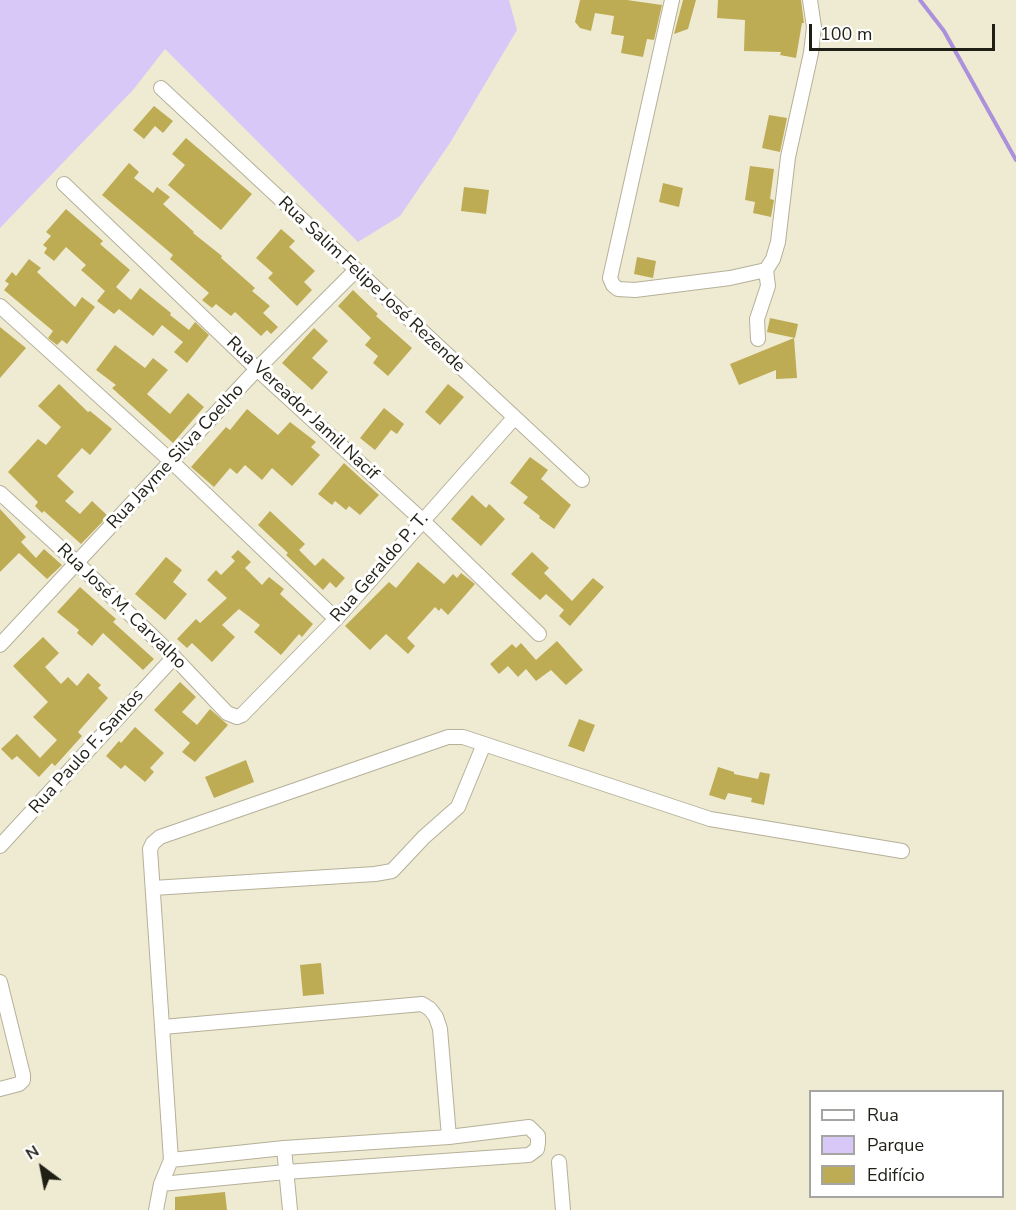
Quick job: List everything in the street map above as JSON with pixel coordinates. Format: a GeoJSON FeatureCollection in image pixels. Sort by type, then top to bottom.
{"type":"FeatureCollection","features":[{"type":"Feature","properties":{"kind":"street"},"geometry":{"type":"LineString","coordinates":[[672,0],[610,278],[618,289],[635,290],[730,278],[766,270]]}},
{"type":"Feature","properties":{"kind":"street"},"geometry":{"type":"LineString","coordinates":[[758,339],[757,320],[768,286],[766,270],[773,259],[778,242],[788,157],[811,52],[814,27],[810,0]]}},
{"type":"Feature","properties":{"kind":"street","name":"Rua Salim Felipe José Rezende"},"geometry":{"type":"LineString","coordinates":[[161,88],[582,480]]}},
{"type":"Feature","properties":{"kind":"street","name":"Rua Vereador Jamil Nacif"},"geometry":{"type":"LineString","coordinates":[[64,184],[257,369],[422,520],[539,633]]}},
{"type":"Feature","properties":{"kind":"street","name":"Rua Jayme Silva Coelho"},"geometry":{"type":"LineString","coordinates":[[0,645],[257,369],[355,271]]}},
{"type":"Feature","properties":{"kind":"street"},"geometry":{"type":"LineString","coordinates":[[0,306],[171,461],[336,619]]}},
{"type":"Feature","properties":{"kind":"street","name":"Rua Geraldo P. T."},"geometry":{"type":"LineString","coordinates":[[242,715],[336,619],[514,417]]}},
{"type":"Feature","properties":{"kind":"street","name":"Rua José M. Carvalho"},"geometry":{"type":"LineString","coordinates":[[0,493],[77,563],[174,657],[227,713],[237,717],[242,715]]}},
{"type":"Feature","properties":{"kind":"street","name":"Rua Paulo F. Santos"},"geometry":{"type":"LineString","coordinates":[[0,846],[174,657]]}},
{"type":"Feature","properties":{"kind":"street"},"geometry":{"type":"LineString","coordinates":[[156,1210],[161,1184],[171,1160],[150,849],[160,837],[448,737],[463,737],[710,819],[902,851]]}},
{"type":"Feature","properties":{"kind":"street"},"geometry":{"type":"LineString","coordinates":[[153,888],[392,871],[424,837],[458,807],[484,744]]}},
{"type":"Feature","properties":{"kind":"street"},"geometry":{"type":"LineString","coordinates":[[0,982],[23,1075],[18,1084],[0,1089]]}},
{"type":"Feature","properties":{"kind":"street"},"geometry":{"type":"LineString","coordinates":[[163,1027],[422,1004],[436,1017],[440,1029],[449,1137]]}},
{"type":"Feature","properties":{"kind":"street"},"geometry":{"type":"LineString","coordinates":[[161,1184],[286,1172],[529,1155],[537,1149],[538,1136],[529,1127],[449,1137],[284,1148],[171,1160]]}},
{"type":"Feature","properties":{"kind":"street"},"geometry":{"type":"LineString","coordinates":[[284,1148],[290,1210]]}},
{"type":"Feature","properties":{"kind":"street"},"geometry":{"type":"LineString","coordinates":[[559,1162],[563,1210]]}},
{"type":"Feature","properties":{"kind":"green space"},"geometry":{"type":"Polygon","coordinates":[[[0,0],[509,0],[517,30],[450,143],[400,216],[358,242],[165,49],[133,90],[0,228],[0,0]]]}},
{"type":"Feature","properties":{"kind":"building"},"geometry":{"type":"Polygon","coordinates":[[[580,0],[627,0],[662,5],[654,40],[647,39],[643,57],[621,53],[624,36],[611,34],[614,16],[595,13],[591,31],[580,28],[575,22],[580,0]]]}},
{"type":"Feature","properties":{"kind":"building"},"geometry":{"type":"Polygon","coordinates":[[[683,0],[696,0],[688,29],[674,34],[683,0]]]}},
{"type":"Feature","properties":{"kind":"building"},"geometry":{"type":"Polygon","coordinates":[[[718,0],[801,0],[804,23],[802,23],[796,58],[780,55],[781,52],[744,51],[745,20],[717,18],[718,0]]]}},
{"type":"Feature","properties":{"kind":"building"},"geometry":{"type":"Polygon","coordinates":[[[154,106],[173,121],[163,133],[155,126],[144,139],[133,130],[154,106]]]}},
{"type":"Feature","properties":{"kind":"building"},"geometry":{"type":"Polygon","coordinates":[[[769,115],[787,118],[780,152],[762,148],[769,115]]]}},
{"type":"Feature","properties":{"kind":"building"},"geometry":{"type":"Polygon","coordinates":[[[186,138],[252,194],[221,230],[168,185],[185,165],[172,154],[186,138]]]}},
{"type":"Feature","properties":{"kind":"building"},"geometry":{"type":"Polygon","coordinates":[[[129,163],[139,172],[134,178],[153,193],[157,187],[170,197],[163,204],[193,233],[222,256],[221,258],[255,288],[252,291],[270,306],[263,313],[278,327],[271,334],[267,330],[261,336],[235,312],[231,316],[216,304],[212,308],[202,300],[209,293],[170,259],[173,255],[102,195],[129,163]]]}},
{"type":"Feature","properties":{"kind":"building"},"geometry":{"type":"Polygon","coordinates":[[[750,166],[774,169],[770,199],[774,200],[771,217],[753,213],[755,202],[745,200],[750,166]]]}},
{"type":"Feature","properties":{"kind":"building"},"geometry":{"type":"Polygon","coordinates":[[[663,183],[683,188],[679,207],[659,202],[663,183]]]}},
{"type":"Feature","properties":{"kind":"building"},"geometry":{"type":"Polygon","coordinates":[[[464,187],[489,190],[486,214],[461,211],[464,187]]]}},
{"type":"Feature","properties":{"kind":"building"},"geometry":{"type":"Polygon","coordinates":[[[66,209],[103,241],[100,244],[130,270],[116,287],[131,300],[140,288],[189,330],[195,322],[209,335],[187,363],[174,352],[183,342],[162,325],[153,336],[119,309],[114,314],[97,301],[105,291],[81,270],[86,265],[66,247],[54,261],[44,253],[47,248],[43,245],[51,236],[46,232],[66,209]]]}},
{"type":"Feature","properties":{"kind":"building"},"geometry":{"type":"Polygon","coordinates":[[[281,229],[295,241],[289,247],[315,271],[304,282],[312,290],[297,306],[268,278],[273,273],[256,258],[281,229]]]}},
{"type":"Feature","properties":{"kind":"building"},"geometry":{"type":"Polygon","coordinates":[[[637,257],[656,261],[653,278],[634,274],[637,257]]]}},
{"type":"Feature","properties":{"kind":"building"},"geometry":{"type":"Polygon","coordinates":[[[29,259],[41,268],[37,272],[75,307],[82,297],[95,307],[67,344],[62,340],[57,345],[48,338],[53,331],[4,290],[9,284],[5,281],[12,272],[16,276],[29,259]]]}},
{"type":"Feature","properties":{"kind":"building"},"geometry":{"type":"Polygon","coordinates":[[[353,290],[378,314],[376,316],[412,348],[388,376],[373,363],[378,356],[365,345],[371,338],[338,306],[353,290]]]}},
{"type":"Feature","properties":{"kind":"building"},"geometry":{"type":"Polygon","coordinates":[[[770,318],[798,324],[795,338],[767,332],[770,318]]]}},
{"type":"Feature","properties":{"kind":"building"},"geometry":{"type":"Polygon","coordinates":[[[0,327],[26,348],[0,378],[0,327]]]}},
{"type":"Feature","properties":{"kind":"building"},"geometry":{"type":"Polygon","coordinates":[[[314,328],[328,341],[312,358],[328,372],[312,390],[282,363],[314,328]]]}},
{"type":"Feature","properties":{"kind":"building"},"geometry":{"type":"Polygon","coordinates":[[[794,338],[797,378],[776,379],[776,370],[739,385],[730,364],[794,338]]]}},
{"type":"Feature","properties":{"kind":"building"},"geometry":{"type":"Polygon","coordinates":[[[115,345],[145,368],[153,358],[168,370],[147,394],[170,414],[188,393],[204,407],[173,443],[112,388],[116,385],[96,370],[115,345]]]}},
{"type":"Feature","properties":{"kind":"building"},"geometry":{"type":"Polygon","coordinates":[[[59,384],[88,412],[90,411],[112,429],[90,455],[82,448],[57,476],[74,492],[65,501],[80,514],[92,501],[108,516],[81,544],[44,511],[42,513],[35,506],[38,502],[8,472],[38,439],[46,445],[61,427],[38,406],[59,384]]]}},
{"type":"Feature","properties":{"kind":"building"},"geometry":{"type":"Polygon","coordinates":[[[448,384],[464,397],[440,425],[425,412],[448,384]]]}},
{"type":"Feature","properties":{"kind":"building"},"geometry":{"type":"Polygon","coordinates":[[[384,408],[404,424],[397,434],[391,430],[375,450],[360,438],[384,408]]]}},
{"type":"Feature","properties":{"kind":"building"},"geometry":{"type":"Polygon","coordinates":[[[247,409],[278,435],[290,422],[316,442],[311,447],[320,455],[292,486],[272,468],[262,480],[245,465],[237,474],[230,468],[214,487],[191,467],[226,427],[230,430],[247,409]]]}},
{"type":"Feature","properties":{"kind":"building"},"geometry":{"type":"Polygon","coordinates":[[[530,457],[548,470],[541,479],[571,505],[554,529],[523,503],[528,497],[510,483],[530,457]]]}},
{"type":"Feature","properties":{"kind":"building"},"geometry":{"type":"Polygon","coordinates":[[[344,463],[379,495],[360,515],[349,506],[346,510],[335,501],[332,505],[318,494],[344,463]]]}},
{"type":"Feature","properties":{"kind":"building"},"geometry":{"type":"Polygon","coordinates":[[[472,495],[486,508],[489,504],[505,519],[481,546],[451,519],[472,495]]]}},
{"type":"Feature","properties":{"kind":"building"},"geometry":{"type":"Polygon","coordinates":[[[0,509],[26,537],[21,542],[36,558],[44,549],[62,565],[47,579],[19,553],[0,572],[0,509]]]}},
{"type":"Feature","properties":{"kind":"building"},"geometry":{"type":"Polygon","coordinates":[[[270,511],[305,544],[299,550],[315,566],[323,558],[345,578],[336,588],[330,582],[323,590],[258,525],[270,511]]]}},
{"type":"Feature","properties":{"kind":"building"},"geometry":{"type":"Polygon","coordinates":[[[238,550],[251,562],[245,568],[262,585],[269,577],[284,589],[280,594],[313,624],[302,637],[299,634],[281,655],[254,632],[260,625],[239,609],[222,625],[235,637],[212,662],[192,643],[187,648],[177,639],[196,619],[200,623],[227,598],[207,580],[216,570],[221,575],[235,561],[231,557],[238,550]]]}},
{"type":"Feature","properties":{"kind":"building"},"geometry":{"type":"Polygon","coordinates":[[[532,552],[549,568],[544,573],[572,601],[593,578],[604,587],[570,626],[559,616],[564,610],[546,594],[540,600],[511,574],[532,552]]]}},
{"type":"Feature","properties":{"kind":"building"},"geometry":{"type":"Polygon","coordinates":[[[166,557],[182,570],[173,582],[187,594],[165,620],[135,594],[166,557]]]}},
{"type":"Feature","properties":{"kind":"building"},"geometry":{"type":"Polygon","coordinates":[[[418,562],[444,584],[453,574],[457,578],[461,573],[475,584],[448,615],[441,608],[439,611],[435,607],[407,638],[415,646],[408,654],[386,634],[370,650],[345,626],[389,582],[396,588],[418,562]]]}},
{"type":"Feature","properties":{"kind":"building"},"geometry":{"type":"Polygon","coordinates":[[[80,587],[116,619],[113,622],[154,659],[143,670],[103,633],[92,646],[77,633],[79,630],[57,612],[80,587]]]}},
{"type":"Feature","properties":{"kind":"building"},"geometry":{"type":"Polygon","coordinates":[[[43,637],[59,653],[45,667],[61,684],[68,677],[77,686],[88,673],[101,685],[98,688],[108,698],[78,732],[82,736],[55,766],[52,763],[39,777],[17,756],[12,760],[1,749],[17,734],[40,758],[57,740],[33,717],[48,702],[13,666],[43,637]]]}},
{"type":"Feature","properties":{"kind":"building"},"geometry":{"type":"Polygon","coordinates":[[[557,641],[583,670],[566,685],[551,670],[536,681],[526,669],[518,677],[508,666],[499,674],[490,664],[512,644],[516,648],[521,643],[536,660],[557,641]]]}},
{"type":"Feature","properties":{"kind":"building"},"geometry":{"type":"Polygon","coordinates":[[[180,682],[196,697],[182,712],[197,725],[210,709],[228,725],[195,762],[182,752],[190,743],[154,710],[180,682]]]}},
{"type":"Feature","properties":{"kind":"building"},"geometry":{"type":"Polygon","coordinates":[[[579,719],[595,725],[584,752],[568,746],[579,719]]]}},
{"type":"Feature","properties":{"kind":"building"},"geometry":{"type":"Polygon","coordinates":[[[135,727],[164,753],[150,768],[154,772],[145,782],[125,765],[121,769],[106,756],[135,727]]]}},
{"type":"Feature","properties":{"kind":"building"},"geometry":{"type":"Polygon","coordinates":[[[246,760],[254,782],[214,798],[205,777],[246,760]]]}},
{"type":"Feature","properties":{"kind":"building"},"geometry":{"type":"Polygon","coordinates":[[[718,767],[734,772],[734,774],[758,779],[760,772],[770,774],[764,805],[751,802],[752,798],[728,793],[725,800],[709,795],[718,767]]]}},
{"type":"Feature","properties":{"kind":"building"},"geometry":{"type":"Polygon","coordinates":[[[321,963],[324,994],[303,996],[300,965],[321,963]]]}},
{"type":"Feature","properties":{"kind":"building"},"geometry":{"type":"Polygon","coordinates":[[[225,1192],[227,1210],[175,1210],[175,1197],[225,1192]]]}},
{"type":"Feature","properties":{"kind":"waterway"},"geometry":{"type":"LineString","coordinates":[[920,0],[944,31],[1016,160]]}}]}
